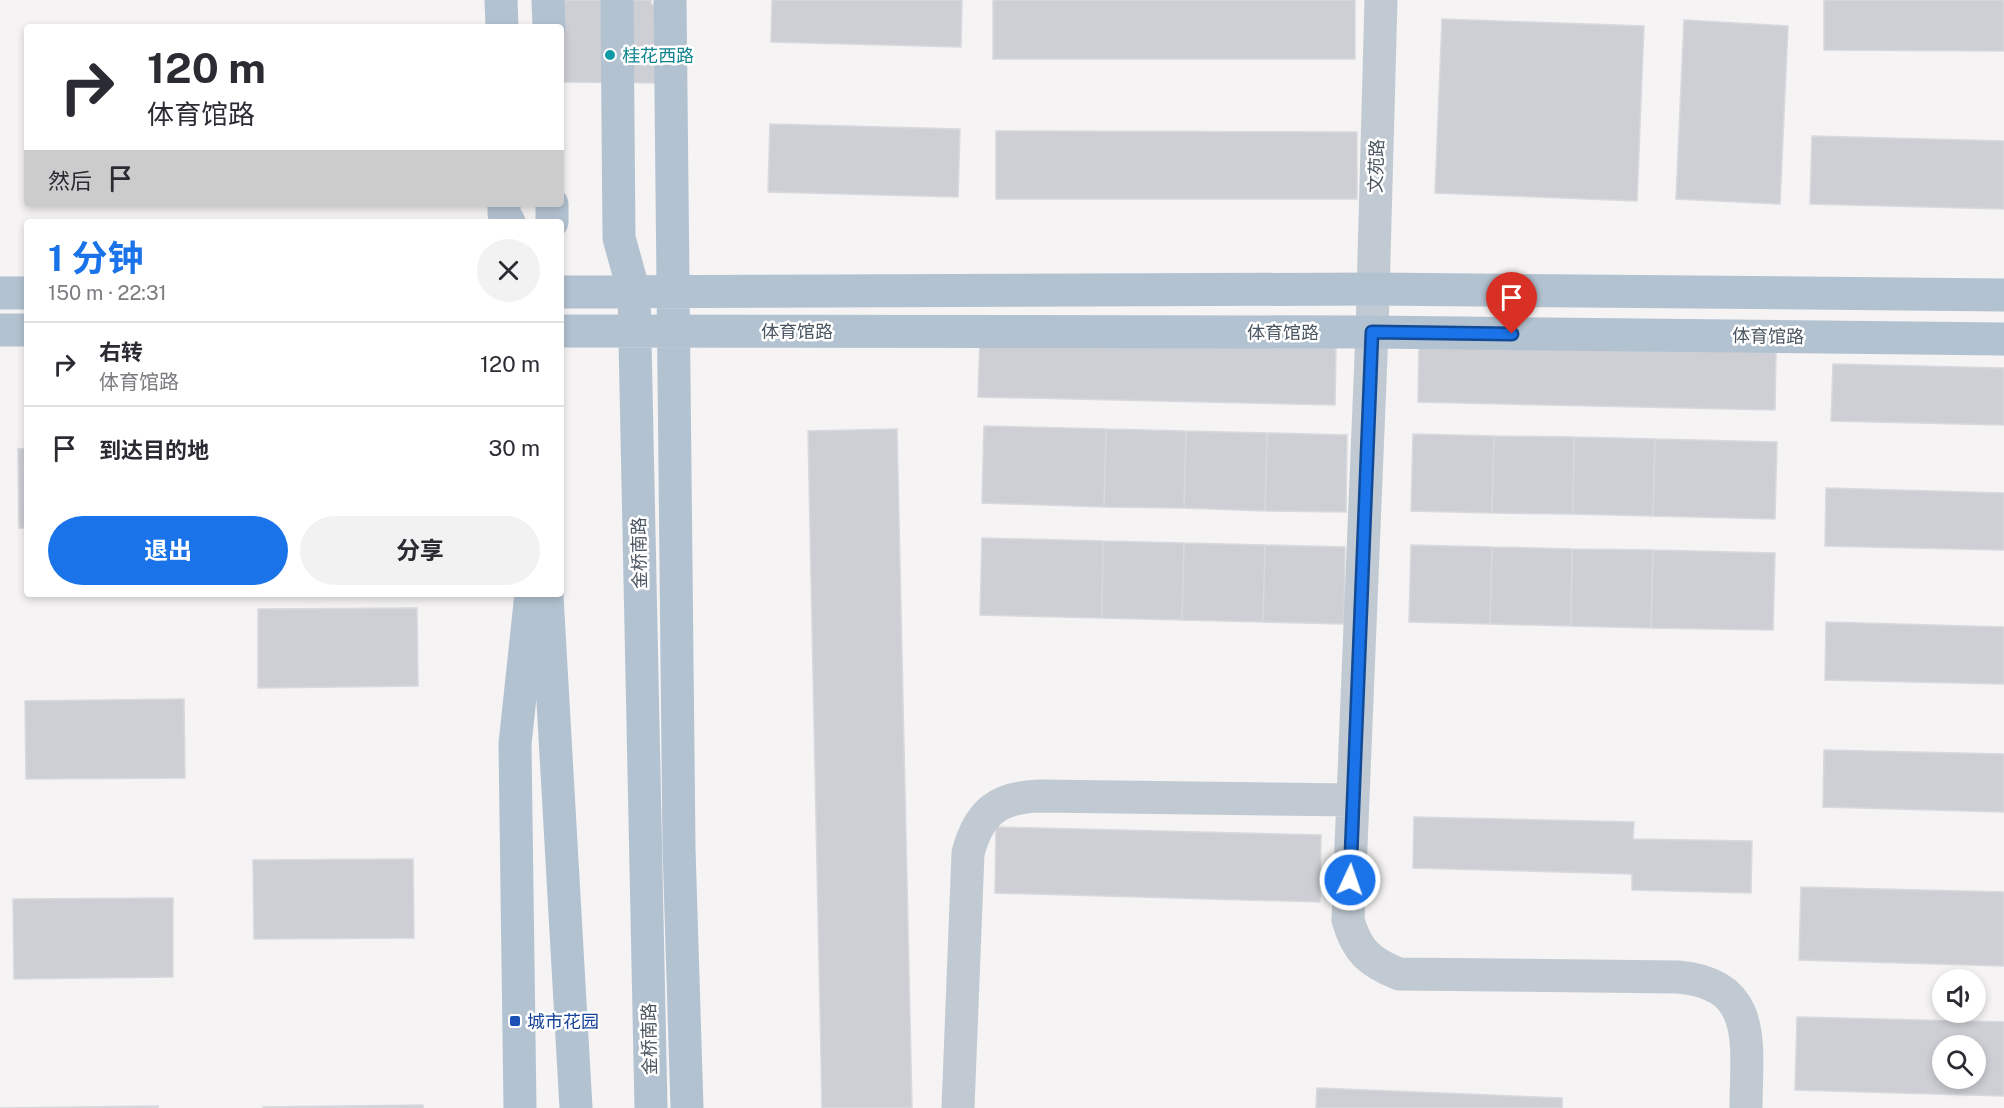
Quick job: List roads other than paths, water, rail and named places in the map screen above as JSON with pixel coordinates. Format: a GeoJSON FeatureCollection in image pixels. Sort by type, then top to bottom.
{"type":"FeatureCollection","features":[{"type":"Feature","properties":{"kind":"main road"},"geometry":{"type":"LineString","coordinates":[[501,0],[502,24]]}},
{"type":"Feature","properties":{"kind":"main road"},"geometry":{"type":"LineString","coordinates":[[548,0],[549,24]]}},
{"type":"Feature","properties":{"kind":"main road","name":"金桥南路"},"geometry":{"type":"LineString","coordinates":[[617,0],[619,238],[634,292],[651,1108]]}},
{"type":"Feature","properties":{"kind":"main road","name":"金桥南路"},"geometry":{"type":"LineString","coordinates":[[670,0],[679,848],[687,1108]]}},
{"type":"Feature","properties":{"kind":"main road"},"geometry":{"type":"LineString","coordinates":[[564,292],[1373,289],[2004,295]]}},
{"type":"Feature","properties":{"kind":"main road"},"geometry":{"type":"LineString","coordinates":[[0,293],[24,293]]}},
{"type":"Feature","properties":{"kind":"main road"},"geometry":{"type":"LineString","coordinates":[[0,330],[24,330]]}},
{"type":"Feature","properties":{"kind":"main road","name":"体育馆路"},"geometry":{"type":"LineString","coordinates":[[564,331],[1372,332],[2004,339]]}},
{"type":"Feature","properties":{"kind":"main road"},"geometry":{"type":"LineString","coordinates":[[520,1108],[515,744],[531,597]]}},
{"type":"Feature","properties":{"kind":"main road"},"geometry":{"type":"LineString","coordinates":[[547,597],[576,1108]]}},
{"type":"Feature","properties":{"kind":"street","name":"文苑路"},"geometry":{"type":"LineString","coordinates":[[1381,0],[1372,332],[1348,920],[1353,938],[1372,961],[1380,967],[1399,974],[1678,977],[1697,979],[1714,986],[1730,997],[1741,1013],[1746,1032],[1746,1108]]}},
{"type":"Feature","properties":{"kind":"street"},"geometry":{"type":"LineString","coordinates":[[958,1108],[968,853],[973,833],[984,816],[1000,803],[1020,796],[1353,800]]}},
{"type":"Feature","properties":{"kind":"place","name":"桂花西路"},"geometry":{"type":"Point","coordinates":[610,55]}},
{"type":"Feature","properties":{"kind":"place","name":"城市花园"},"geometry":{"type":"Point","coordinates":[515,1021]}}]}
